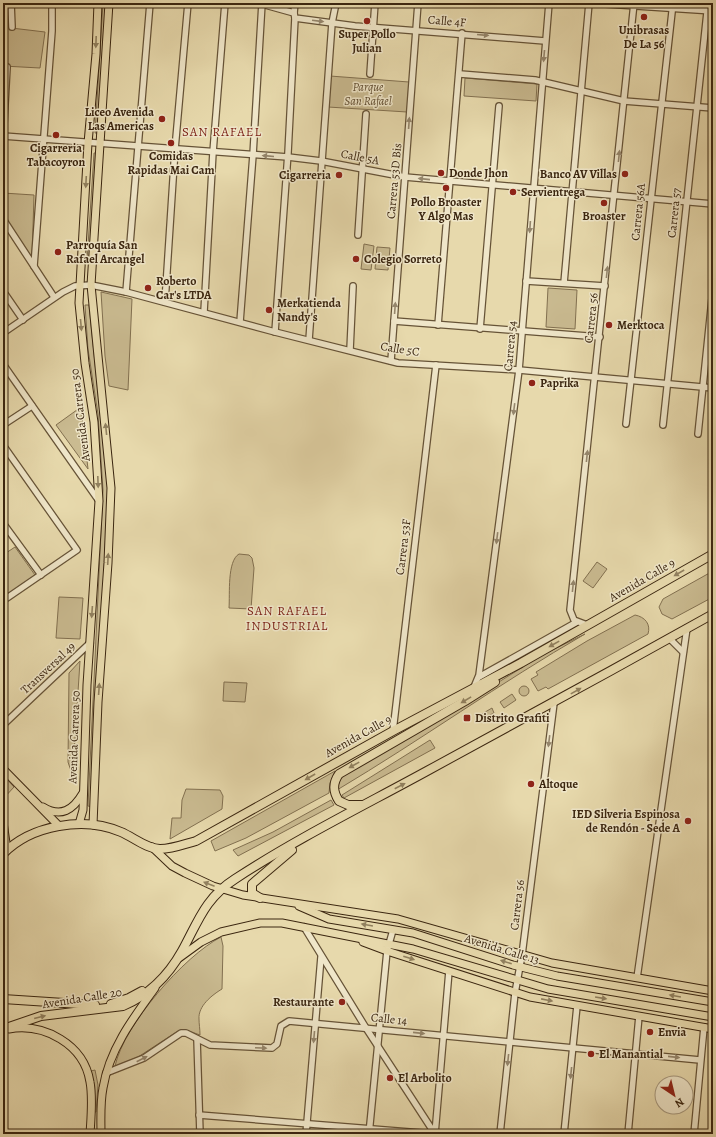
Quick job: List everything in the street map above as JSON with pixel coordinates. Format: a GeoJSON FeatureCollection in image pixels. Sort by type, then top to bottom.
{"type":"FeatureCollection","features":[{"type":"Feature","properties":{"kind":"highway","name":"Avenida Calle 9"},"geometry":{"type":"LineString","coordinates":[[5,852],[31,835],[59,826],[79,824],[93,825],[120,831],[152,847],[160,849],[196,841],[393,731],[521,663],[713,554]]}},
{"type":"Feature","properties":{"kind":"highway"},"geometry":{"type":"LineString","coordinates":[[260,898],[254,895],[251,890],[254,880],[311,835],[554,703],[713,614]]}},
{"type":"Feature","properties":{"kind":"highway"},"geometry":{"type":"LineString","coordinates":[[365,805],[348,805],[339,801],[334,788],[336,778],[339,774],[474,696],[521,663]]}},
{"type":"Feature","properties":{"kind":"highway","name":"Avenida Calle 20"},"geometry":{"type":"LineString","coordinates":[[3,1030],[41,1016],[123,1006],[145,995],[160,982],[174,963],[186,944],[200,914],[222,889],[233,880],[311,835]]}},
{"type":"Feature","properties":{"kind":"highway","name":"Avenida Calle 20"},"geometry":{"type":"LineString","coordinates":[[3,999],[91,1006],[116,1003],[140,992],[174,963]]}},
{"type":"Feature","properties":{"kind":"main road","name":"Avenida Carrera 50"},"geometry":{"type":"LineString","coordinates":[[79,824],[83,810],[90,642],[99,502],[94,429],[81,324],[80,286],[88,143],[96,54],[98,3]]}},
{"type":"Feature","properties":{"kind":"main road","name":"Avenida Carrera 50"},"geometry":{"type":"LineString","coordinates":[[93,825],[98,702],[108,563],[111,488],[91,285],[109,3]]}},
{"type":"Feature","properties":{"kind":"main road"},"geometry":{"type":"LineString","coordinates":[[3,769],[59,826]]}},
{"type":"Feature","properties":{"kind":"main road"},"geometry":{"type":"LineString","coordinates":[[37,804],[48,810],[60,813],[72,808],[84,791]]}},
{"type":"Feature","properties":{"kind":"main road"},"geometry":{"type":"LineString","coordinates":[[3,822],[5,852]]}},
{"type":"Feature","properties":{"kind":"main road","name":"Avenida Calle 13"},"geometry":{"type":"LineString","coordinates":[[152,847],[182,872],[222,889],[260,898],[398,919],[552,963],[713,991]]}},
{"type":"Feature","properties":{"kind":"main road","name":"Avenida Calle 13"},"geometry":{"type":"LineString","coordinates":[[289,902],[329,919],[423,936],[471,952],[557,976],[713,1002]]}},
{"type":"Feature","properties":{"kind":"main road"},"geometry":{"type":"LineString","coordinates":[[174,963],[201,942],[214,935],[235,928],[271,922],[389,943],[435,955],[517,981],[548,989],[713,1017]]}},
{"type":"Feature","properties":{"kind":"main road"},"geometry":{"type":"LineString","coordinates":[[346,935],[387,951],[515,993],[577,1006],[713,1029]]}},
{"type":"Feature","properties":{"kind":"main road"},"geometry":{"type":"LineString","coordinates":[[457,935],[471,952]]}},
{"type":"Feature","properties":{"kind":"main road"},"geometry":{"type":"LineString","coordinates":[[637,978],[650,992]]}},
{"type":"Feature","properties":{"kind":"main road"},"geometry":{"type":"LineString","coordinates":[[101,1134],[102,1089],[106,1073],[122,1036],[136,1014],[160,982]]}},
{"type":"Feature","properties":{"kind":"main road"},"geometry":{"type":"LineString","coordinates":[[630,1015],[643,1004]]}},
{"type":"Feature","properties":{"kind":"main road","name":"Avenida Calle 20"},"geometry":{"type":"LineString","coordinates":[[3,1030],[34,1028],[56,1036],[75,1051],[84,1064],[89,1075],[91,1085],[90,1134]]}},
{"type":"Feature","properties":{"kind":"street"},"geometry":{"type":"LineString","coordinates":[[11,3],[12,27]]}},
{"type":"Feature","properties":{"kind":"street"},"geometry":{"type":"LineString","coordinates":[[34,266],[52,31],[52,3]]}},
{"type":"Feature","properties":{"kind":"street"},"geometry":{"type":"LineString","coordinates":[[126,292],[150,3]]}},
{"type":"Feature","properties":{"kind":"street"},"geometry":{"type":"LineString","coordinates":[[165,302],[175,149],[188,3]]}},
{"type":"Feature","properties":{"kind":"street"},"geometry":{"type":"LineString","coordinates":[[204,312],[213,152],[225,3]]}},
{"type":"Feature","properties":{"kind":"street"},"geometry":{"type":"LineString","coordinates":[[240,322],[253,155],[260,3]]}},
{"type":"Feature","properties":{"kind":"street","name":"Calle 4F"},"geometry":{"type":"LineString","coordinates":[[260,3],[294,16],[332,23],[546,41]]}},
{"type":"Feature","properties":{"kind":"street"},"geometry":{"type":"LineString","coordinates":[[275,332],[288,157],[295,3]]}},
{"type":"Feature","properties":{"kind":"street"},"geometry":{"type":"LineString","coordinates":[[309,340],[332,23],[336,3]]}},
{"type":"Feature","properties":{"kind":"street"},"geometry":{"type":"LineString","coordinates":[[370,74],[375,3]]}},
{"type":"Feature","properties":{"kind":"street","name":"Carrera 53D Bis"},"geometry":{"type":"LineString","coordinates":[[391,361],[418,3]]}},
{"type":"Feature","properties":{"kind":"street","name":"Carrera 54"},"geometry":{"type":"LineString","coordinates":[[474,688],[479,677],[519,370],[549,3]]}},
{"type":"Feature","properties":{"kind":"street"},"geometry":{"type":"LineString","coordinates":[[564,283],[589,3],[672,6],[710,11]]}},
{"type":"Feature","properties":{"kind":"street","name":"Carrera 57"},"geometry":{"type":"LineString","coordinates":[[663,425],[666,384],[686,202],[710,11],[708,3]]}},
{"type":"Feature","properties":{"kind":"street","name":"Carrera 56"},"geometry":{"type":"LineString","coordinates":[[577,622],[571,616],[570,608],[600,337],[634,5]]}},
{"type":"Feature","properties":{"kind":"street","name":"Carrera 56A"},"geometry":{"type":"LineString","coordinates":[[626,424],[672,6]]}},
{"type":"Feature","properties":{"kind":"street"},"geometry":{"type":"LineString","coordinates":[[438,325],[460,74],[462,33]]}},
{"type":"Feature","properties":{"kind":"street"},"geometry":{"type":"LineString","coordinates":[[3,142],[7,68]]}},
{"type":"Feature","properties":{"kind":"street"},"geometry":{"type":"LineString","coordinates":[[460,74],[542,81],[581,92],[624,101],[713,108]]}},
{"type":"Feature","properties":{"kind":"street"},"geometry":{"type":"LineString","coordinates":[[480,329],[499,106]]}},
{"type":"Feature","properties":{"kind":"street"},"geometry":{"type":"LineString","coordinates":[[358,235],[366,114]]}},
{"type":"Feature","properties":{"kind":"street","name":"Calle 5A"},"geometry":{"type":"LineString","coordinates":[[3,136],[288,157],[322,161],[405,177],[713,204]]}},
{"type":"Feature","properties":{"kind":"street"},"geometry":{"type":"LineString","coordinates":[[3,219],[54,297]]}},
{"type":"Feature","properties":{"kind":"street"},"geometry":{"type":"LineString","coordinates":[[526,281],[605,286]]}},
{"type":"Feature","properties":{"kind":"street","name":"Calle 5C"},"geometry":{"type":"LineString","coordinates":[[3,333],[54,297],[75,286],[91,285],[126,292],[391,361],[519,370],[713,388]]}},
{"type":"Feature","properties":{"kind":"street"},"geometry":{"type":"LineString","coordinates":[[350,350],[354,286]]}},
{"type":"Feature","properties":{"kind":"street"},"geometry":{"type":"LineString","coordinates":[[698,434],[713,289]]}},
{"type":"Feature","properties":{"kind":"street"},"geometry":{"type":"LineString","coordinates":[[3,292],[23,320]]}},
{"type":"Feature","properties":{"kind":"street"},"geometry":{"type":"LineString","coordinates":[[394,321],[480,329],[600,337]]}},
{"type":"Feature","properties":{"kind":"street"},"geometry":{"type":"LineString","coordinates":[[3,364],[99,502]]}},
{"type":"Feature","properties":{"kind":"street","name":"Carrera 53F"},"geometry":{"type":"LineString","coordinates":[[393,731],[436,365]]}},
{"type":"Feature","properties":{"kind":"street"},"geometry":{"type":"LineString","coordinates":[[3,425],[32,406]]}},
{"type":"Feature","properties":{"kind":"street"},"geometry":{"type":"LineString","coordinates":[[3,446],[77,550],[7,598],[3,599]]}},
{"type":"Feature","properties":{"kind":"street"},"geometry":{"type":"LineString","coordinates":[[3,523],[41,575]]}},
{"type":"Feature","properties":{"kind":"street"},"geometry":{"type":"LineString","coordinates":[[479,677],[577,622],[588,625]]}},
{"type":"Feature","properties":{"kind":"street"},"geometry":{"type":"LineString","coordinates":[[637,978],[687,628]]}},
{"type":"Feature","properties":{"kind":"street"},"geometry":{"type":"LineString","coordinates":[[669,638],[683,652]]}},
{"type":"Feature","properties":{"kind":"street","name":"Transversal 49"},"geometry":{"type":"LineString","coordinates":[[3,725],[90,642]]}},
{"type":"Feature","properties":{"kind":"street","name":"Carrera 56"},"geometry":{"type":"LineString","coordinates":[[500,1134],[515,993],[522,955],[554,703]]}},
{"type":"Feature","properties":{"kind":"street"},"geometry":{"type":"LineString","coordinates":[[304,927],[366,1028],[435,1134]]}},
{"type":"Feature","properties":{"kind":"street"},"geometry":{"type":"LineString","coordinates":[[369,1131],[387,951],[393,930]]}},
{"type":"Feature","properties":{"kind":"street"},"geometry":{"type":"LineString","coordinates":[[306,1134],[322,957]]}},
{"type":"Feature","properties":{"kind":"street"},"geometry":{"type":"LineString","coordinates":[[435,1134],[449,971]]}},
{"type":"Feature","properties":{"kind":"street"},"geometry":{"type":"LineString","coordinates":[[564,1134],[577,1006]]}},
{"type":"Feature","properties":{"kind":"street"},"geometry":{"type":"LineString","coordinates":[[628,1134],[639,1016]]}},
{"type":"Feature","properties":{"kind":"street","name":"Calle 14"},"geometry":{"type":"LineString","coordinates":[[106,1073],[144,1058],[181,1033],[186,1033],[210,1044],[272,1048],[277,1044],[280,1028],[284,1022],[635,1052],[700,1060]]}},
{"type":"Feature","properties":{"kind":"street"},"geometry":{"type":"LineString","coordinates":[[694,1134],[704,1027]]}},
{"type":"Feature","properties":{"kind":"street"},"geometry":{"type":"LineString","coordinates":[[197,1039],[200,1134]]}},
{"type":"Feature","properties":{"kind":"street"},"geometry":{"type":"LineString","coordinates":[[199,1115],[307,1123],[369,1131],[435,1134]]}},
{"type":"Feature","properties":{"kind":"green space"},"geometry":{"type":"Polygon","coordinates":[[[103,3],[107,3],[99,133],[95,133],[103,3]]]}},
{"type":"Feature","properties":{"kind":"green space"},"geometry":{"type":"Polygon","coordinates":[[[3,27],[45,32],[40,68],[3,66],[3,27]]]}},
{"type":"Feature","properties":{"kind":"green space","name":"Parque San Rafael"},"geometry":{"type":"Polygon","coordinates":[[[330,76],[409,82],[407,112],[328,107],[330,76]]]}},
{"type":"Feature","properties":{"kind":"green space"},"geometry":{"type":"Polygon","coordinates":[[[465,78],[537,84],[536,101],[464,96],[465,78]]]}},
{"type":"Feature","properties":{"kind":"green space"},"geometry":{"type":"Polygon","coordinates":[[[94,153],[98,153],[90,262],[87,261],[94,153]]]}},
{"type":"Feature","properties":{"kind":"green space"},"geometry":{"type":"Polygon","coordinates":[[[3,193],[34,195],[32,260],[4,215],[3,193]]]}},
{"type":"Feature","properties":{"kind":"green space"},"geometry":{"type":"Polygon","coordinates":[[[364,244],[374,246],[371,270],[361,269],[364,244]]]}},
{"type":"Feature","properties":{"kind":"green space"},"geometry":{"type":"Polygon","coordinates":[[[377,247],[390,248],[388,270],[375,269],[377,247]]]}},
{"type":"Feature","properties":{"kind":"green space"},"geometry":{"type":"Polygon","coordinates":[[[548,288],[577,290],[575,329],[546,327],[548,288]]]}},
{"type":"Feature","properties":{"kind":"green space"},"geometry":{"type":"Polygon","coordinates":[[[101,292],[132,299],[128,390],[109,386],[105,356],[101,292]]]}},
{"type":"Feature","properties":{"kind":"green space"},"geometry":{"type":"Polygon","coordinates":[[[85,305],[89,305],[108,490],[92,807],[88,806],[103,490],[98,414],[88,349],[85,305]]]}},
{"type":"Feature","properties":{"kind":"green space"},"geometry":{"type":"Polygon","coordinates":[[[81,407],[88,469],[56,425],[81,407]]]}},
{"type":"Feature","properties":{"kind":"green space"},"geometry":{"type":"Polygon","coordinates":[[[15,547],[35,575],[5,596],[3,592],[3,555],[15,547]]]}},
{"type":"Feature","properties":{"kind":"green space"},"geometry":{"type":"Polygon","coordinates":[[[239,554],[249,555],[252,558],[254,568],[251,609],[229,608],[231,570],[235,558],[239,554]]]}},
{"type":"Feature","properties":{"kind":"green space"},"geometry":{"type":"Polygon","coordinates":[[[597,562],[607,569],[593,588],[583,581],[597,562]]]}},
{"type":"Feature","properties":{"kind":"green space"},"geometry":{"type":"Polygon","coordinates":[[[713,571],[713,597],[672,619],[662,614],[659,607],[663,599],[713,571]]]}},
{"type":"Feature","properties":{"kind":"green space"},"geometry":{"type":"Polygon","coordinates":[[[59,597],[83,598],[80,639],[56,638],[59,597]]]}},
{"type":"Feature","properties":{"kind":"green space"},"geometry":{"type":"Polygon","coordinates":[[[635,615],[642,617],[648,624],[648,634],[548,689],[546,687],[538,691],[531,679],[538,675],[536,672],[587,641],[635,615]]]}},
{"type":"Feature","properties":{"kind":"green space"},"geometry":{"type":"Polygon","coordinates":[[[585,634],[522,672],[337,790],[340,779],[346,774],[422,730],[542,655],[585,634]]]}},
{"type":"Feature","properties":{"kind":"green space"},"geometry":{"type":"Polygon","coordinates":[[[80,661],[73,770],[71,771],[68,762],[69,673],[80,661]]]}},
{"type":"Feature","properties":{"kind":"green space"},"geometry":{"type":"Polygon","coordinates":[[[224,682],[247,683],[245,702],[223,701],[224,682]]]}},
{"type":"Feature","properties":{"kind":"green space"},"geometry":{"type":"Polygon","coordinates":[[[522,686],[526,686],[528,687],[528,695],[522,696],[519,693],[519,689],[522,686]]]}},
{"type":"Feature","properties":{"kind":"green space"},"geometry":{"type":"Polygon","coordinates":[[[512,694],[516,700],[504,708],[500,702],[512,694]]]}},
{"type":"Feature","properties":{"kind":"green space"},"geometry":{"type":"Polygon","coordinates":[[[492,708],[494,713],[482,719],[480,715],[492,708]]]}},
{"type":"Feature","properties":{"kind":"green space"},"geometry":{"type":"Polygon","coordinates":[[[430,740],[435,748],[344,798],[342,795],[430,740]]]}},
{"type":"Feature","properties":{"kind":"green space"},"geometry":{"type":"Polygon","coordinates":[[[335,771],[330,783],[329,793],[246,838],[215,851],[211,841],[335,771]]]}},
{"type":"Feature","properties":{"kind":"green space"},"geometry":{"type":"Polygon","coordinates":[[[3,775],[14,787],[3,799],[3,775]]]}},
{"type":"Feature","properties":{"kind":"green space"},"geometry":{"type":"Polygon","coordinates":[[[186,789],[220,790],[223,796],[222,809],[170,839],[172,818],[181,818],[182,800],[186,789]]]}},
{"type":"Feature","properties":{"kind":"green space"},"geometry":{"type":"Polygon","coordinates":[[[331,800],[334,805],[238,856],[233,850],[273,832],[331,800]]]}},
{"type":"Feature","properties":{"kind":"green space"},"geometry":{"type":"Polygon","coordinates":[[[221,937],[223,946],[222,989],[214,994],[203,1005],[199,1014],[200,1035],[186,1030],[178,1031],[138,1057],[115,1066],[130,1031],[158,993],[190,959],[206,946],[221,937]]]}},
{"type":"Feature","properties":{"kind":"green space"},"geometry":{"type":"Polygon","coordinates":[[[95,1070],[98,1085],[96,1112],[94,1112],[94,1086],[91,1071],[95,1070]]]}},
{"type":"Feature","properties":{"kind":"place","name":"Unibrasas De La 56"},"geometry":{"type":"Point","coordinates":[644,17]}},
{"type":"Feature","properties":{"kind":"place","name":"Super Pollo Julian"},"geometry":{"type":"Point","coordinates":[367,21]}},
{"type":"Feature","properties":{"kind":"place","name":"Liceo Avenida Las Americas"},"geometry":{"type":"Point","coordinates":[162,119]}},
{"type":"Feature","properties":{"kind":"place","name":"Cigarreria Tabacoyron"},"geometry":{"type":"Point","coordinates":[56,135]}},
{"type":"Feature","properties":{"kind":"place","name":"Comidas Rapidas Mai Cam"},"geometry":{"type":"Point","coordinates":[171,143]}},
{"type":"Feature","properties":{"kind":"place","name":"Donde Jhon"},"geometry":{"type":"Point","coordinates":[441,173]}},
{"type":"Feature","properties":{"kind":"place","name":"Banco AV Villas"},"geometry":{"type":"Point","coordinates":[625,174]}},
{"type":"Feature","properties":{"kind":"place","name":"Cigarreria"},"geometry":{"type":"Point","coordinates":[339,175]}},
{"type":"Feature","properties":{"kind":"place","name":"Pollo Broaster Y Algo Mas"},"geometry":{"type":"Point","coordinates":[446,188]}},
{"type":"Feature","properties":{"kind":"place","name":"Servientrega"},"geometry":{"type":"Point","coordinates":[513,192]}},
{"type":"Feature","properties":{"kind":"place","name":"Broaster"},"geometry":{"type":"Point","coordinates":[604,203]}},
{"type":"Feature","properties":{"kind":"place","name":"Parroquía San Rafael Arcangel"},"geometry":{"type":"Point","coordinates":[58,252]}},
{"type":"Feature","properties":{"kind":"place","name":"Colegio Sorreto"},"geometry":{"type":"Point","coordinates":[356,259]}},
{"type":"Feature","properties":{"kind":"place","name":"Roberto Car's LTDA"},"geometry":{"type":"Point","coordinates":[148,288]}},
{"type":"Feature","properties":{"kind":"place","name":"Merkatienda Nandy's"},"geometry":{"type":"Point","coordinates":[269,310]}},
{"type":"Feature","properties":{"kind":"place","name":"Merktoca"},"geometry":{"type":"Point","coordinates":[609,325]}},
{"type":"Feature","properties":{"kind":"place","name":"Paprika"},"geometry":{"type":"Point","coordinates":[532,383]}},
{"type":"Feature","properties":{"kind":"place","name":"Distrito Grafiti"},"geometry":{"type":"Point","coordinates":[467,718]}},
{"type":"Feature","properties":{"kind":"place","name":"Altoque"},"geometry":{"type":"Point","coordinates":[531,784]}},
{"type":"Feature","properties":{"kind":"place","name":"IED Silveria Espinosa de Rendón - Sede A"},"geometry":{"type":"Point","coordinates":[688,821]}},
{"type":"Feature","properties":{"kind":"place","name":"Restaurante"},"geometry":{"type":"Point","coordinates":[342,1002]}},
{"type":"Feature","properties":{"kind":"place","name":"Envia"},"geometry":{"type":"Point","coordinates":[650,1032]}},
{"type":"Feature","properties":{"kind":"place","name":"El Manantial"},"geometry":{"type":"Point","coordinates":[591,1054]}},
{"type":"Feature","properties":{"kind":"place","name":"El Arbolito"},"geometry":{"type":"Point","coordinates":[390,1078]}},
{"type":"Feature","properties":{"kind":"district","name":"SAN RAFAEL"},"geometry":{"type":"Point","coordinates":[222,131]}},
{"type":"Feature","properties":{"kind":"district","name":"SAN RAFAEL INDUSTRIAL"},"geometry":{"type":"Point","coordinates":[287,618]}}]}
